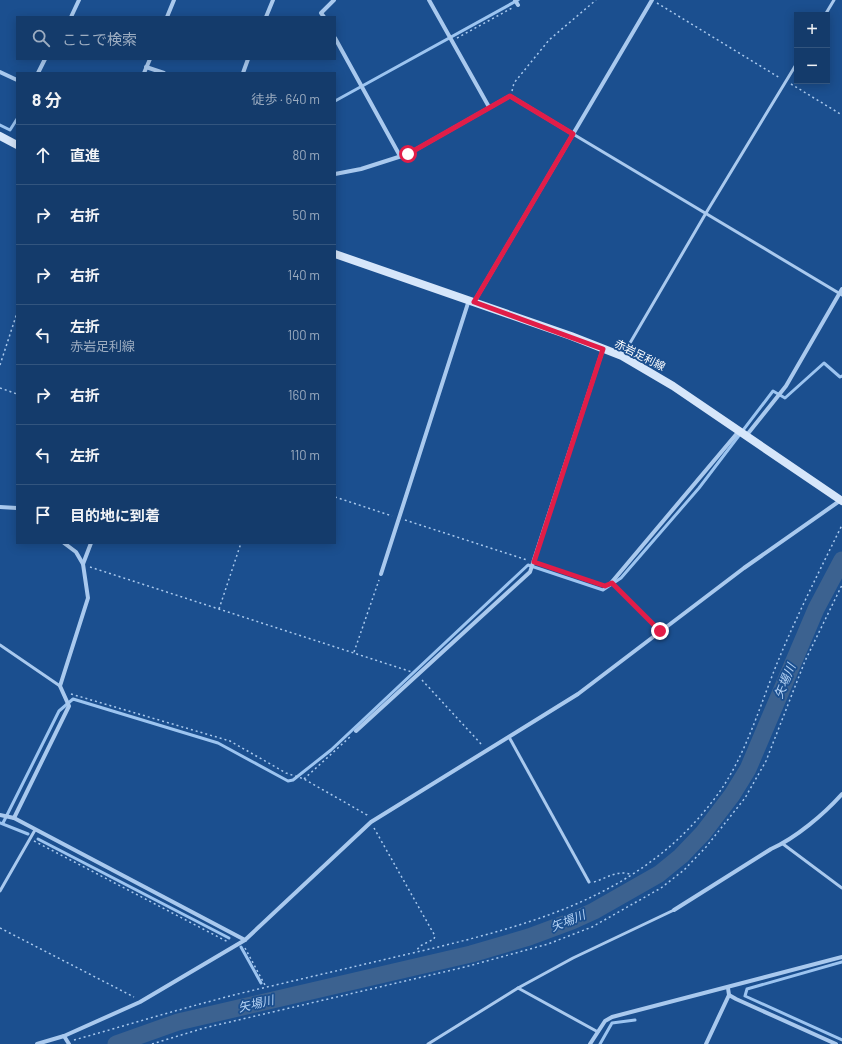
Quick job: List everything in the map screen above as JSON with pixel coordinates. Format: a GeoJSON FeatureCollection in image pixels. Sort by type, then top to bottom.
{"type":"FeatureCollection","features":[{"type":"Feature","properties":{"kind":"main road"},"geometry":{"type":"LineString","coordinates":[[0,136],[16,144]]}},
{"type":"Feature","properties":{"kind":"main road","name":"赤岩足利線"},"geometry":{"type":"LineString","coordinates":[[336,254],[471,301],[622,356],[673,386],[842,500]]}},
{"type":"Feature","properties":{"kind":"street"},"geometry":{"type":"LineString","coordinates":[[71,16],[79,0]]}},
{"type":"Feature","properties":{"kind":"street"},"geometry":{"type":"LineString","coordinates":[[167,16],[174,0]]}},
{"type":"Feature","properties":{"kind":"street"},"geometry":{"type":"LineString","coordinates":[[266,16],[273,0]]}},
{"type":"Feature","properties":{"kind":"street"},"geometry":{"type":"LineString","coordinates":[[323,16],[321,13],[334,0]]}},
{"type":"Feature","properties":{"kind":"street"},"geometry":{"type":"LineString","coordinates":[[429,0],[489,107]]}},
{"type":"Feature","properties":{"kind":"street"},"geometry":{"type":"LineString","coordinates":[[381,574],[471,301],[573,134],[652,0]]}},
{"type":"Feature","properties":{"kind":"street"},"geometry":{"type":"LineString","coordinates":[[336,40],[400,156]]}},
{"type":"Feature","properties":{"kind":"street"},"geometry":{"type":"LineString","coordinates":[[38,72],[44,60]]}},
{"type":"Feature","properties":{"kind":"street"},"geometry":{"type":"LineString","coordinates":[[144,72],[150,60]]}},
{"type":"Feature","properties":{"kind":"street"},"geometry":{"type":"LineString","coordinates":[[242,72],[248,60]]}},
{"type":"Feature","properties":{"kind":"street"},"geometry":{"type":"LineString","coordinates":[[146,67],[161,72]]}},
{"type":"Feature","properties":{"kind":"street"},"geometry":{"type":"LineString","coordinates":[[0,72],[16,80]]}},
{"type":"Feature","properties":{"kind":"street"},"geometry":{"type":"LineString","coordinates":[[336,174],[361,169],[419,149],[510,96],[573,134]]}},
{"type":"Feature","properties":{"kind":"street"},"geometry":{"type":"LineString","coordinates":[[612,583],[786,386],[841,294],[842,289]]}},
{"type":"Feature","properties":{"kind":"street"},"geometry":{"type":"LineString","coordinates":[[356,731],[530,572],[603,349]]}},
{"type":"Feature","properties":{"kind":"street"},"geometry":{"type":"LineString","coordinates":[[37,1044],[64,1036],[140,1002],[245,940],[371,822],[578,694],[744,568],[842,500]]}},
{"type":"Feature","properties":{"kind":"street"},"geometry":{"type":"LineString","coordinates":[[0,507],[16,508]]}},
{"type":"Feature","properties":{"kind":"street"},"geometry":{"type":"LineString","coordinates":[[14,818],[69,706],[60,686],[88,598],[83,564],[76,552],[65,544]]}},
{"type":"Feature","properties":{"kind":"street"},"geometry":{"type":"LineString","coordinates":[[83,564],[91,544]]}},
{"type":"Feature","properties":{"kind":"street"},"geometry":{"type":"LineString","coordinates":[[674,910],[771,849],[783,844],[817,819],[842,794]]}},
{"type":"Feature","properties":{"kind":"street"},"geometry":{"type":"LineString","coordinates":[[0,815],[14,818],[245,940]]}},
{"type":"Feature","properties":{"kind":"street"},"geometry":{"type":"LineString","coordinates":[[590,1044],[605,1021],[612,1017],[728,988],[842,957]]}},
{"type":"Feature","properties":{"kind":"street"},"geometry":{"type":"LineString","coordinates":[[706,1044],[728,995],[728,988]]}},
{"type":"Feature","properties":{"kind":"street"},"geometry":{"type":"LineString","coordinates":[[728,995],[836,1044]]}},
{"type":"Feature","properties":{"kind":"street"},"geometry":{"type":"LineString","coordinates":[[64,1036],[68,1043]]}},
{"type":"Feature","properties":{"kind":"lane"},"geometry":{"type":"LineString","coordinates":[[827,12],[834,0]]}},
{"type":"Feature","properties":{"kind":"lane"},"geometry":{"type":"LineString","coordinates":[[622,356],[794,67]]}},
{"type":"Feature","properties":{"kind":"lane"},"geometry":{"type":"LineString","coordinates":[[573,134],[841,294]]}},
{"type":"Feature","properties":{"kind":"lane"},"geometry":{"type":"LineString","coordinates":[[0,645],[60,686]]}},
{"type":"Feature","properties":{"kind":"lane"},"geometry":{"type":"LineString","coordinates":[[509,737],[589,882]]}},
{"type":"Feature","properties":{"kind":"lane"},"geometry":{"type":"LineString","coordinates":[[0,891],[35,830]]}},
{"type":"Feature","properties":{"kind":"lane"},"geometry":{"type":"LineString","coordinates":[[783,844],[842,888]]}},
{"type":"Feature","properties":{"kind":"lane"},"geometry":{"type":"LineString","coordinates":[[428,1044],[518,988],[573,958],[674,910]]}},
{"type":"Feature","properties":{"kind":"lane"},"geometry":{"type":"LineString","coordinates":[[518,988],[598,1032]]}},
{"type":"Feature","properties":{"kind":"path"},"geometry":{"type":"LineString","coordinates":[[510,96],[514,83],[549,40],[596,0]]}},
{"type":"Feature","properties":{"kind":"path"},"geometry":{"type":"LineString","coordinates":[[652,0],[842,115]]}},
{"type":"Feature","properties":{"kind":"path"},"geometry":{"type":"LineString","coordinates":[[452,41],[517,3]]}},
{"type":"Feature","properties":{"kind":"path"},"geometry":{"type":"LineString","coordinates":[[0,365],[16,316]]}},
{"type":"Feature","properties":{"kind":"path"},"geometry":{"type":"LineString","coordinates":[[0,388],[16,394]]}},
{"type":"Feature","properties":{"kind":"path"},"geometry":{"type":"LineString","coordinates":[[336,497],[605,586],[612,583],[660,631]]}},
{"type":"Feature","properties":{"kind":"path"},"geometry":{"type":"LineString","coordinates":[[68,1043],[171,1010],[480,936],[565,909],[598,895],[659,857],[680,837],[717,795],[734,769],[794,621],[842,525]]}},
{"type":"Feature","properties":{"kind":"path"},"geometry":{"type":"LineString","coordinates":[[219,609],[241,544]]}},
{"type":"Feature","properties":{"kind":"path"},"geometry":{"type":"LineString","coordinates":[[83,564],[417,674],[488,751]]}},
{"type":"Feature","properties":{"kind":"path"},"geometry":{"type":"LineString","coordinates":[[354,652],[381,574]]}},
{"type":"Feature","properties":{"kind":"path"},"geometry":{"type":"LineString","coordinates":[[152,1044],[204,1028],[464,968],[548,944],[592,927],[662,888],[684,870],[706,847],[745,798],[766,761],[805,661],[842,585]]}},
{"type":"Feature","properties":{"kind":"path"},"geometry":{"type":"LineString","coordinates":[[64,692],[221,737],[286,773],[304,779],[367,815],[435,936],[431,942],[420,946],[416,952]]}},
{"type":"Feature","properties":{"kind":"path"},"geometry":{"type":"LineString","coordinates":[[304,779],[356,731]]}},
{"type":"Feature","properties":{"kind":"path"},"geometry":{"type":"LineString","coordinates":[[30,839],[234,947]]}},
{"type":"Feature","properties":{"kind":"path"},"geometry":{"type":"LineString","coordinates":[[589,882],[596,882],[605,876],[622,872],[632,875]]}},
{"type":"Feature","properties":{"kind":"path"},"geometry":{"type":"LineString","coordinates":[[0,928],[140,1002]]}},
{"type":"Feature","properties":{"kind":"path"},"geometry":{"type":"LineString","coordinates":[[245,940],[245,948],[266,987]]}},
{"type":"Feature","properties":{"kind":"waterway"},"geometry":{"type":"LineString","coordinates":[[336,100],[518,0]]}},
{"type":"Feature","properties":{"kind":"waterway"},"geometry":{"type":"LineString","coordinates":[[0,125],[10,130],[16,121]]}},
{"type":"Feature","properties":{"kind":"waterway"},"geometry":{"type":"LineString","coordinates":[[3,823],[59,711],[73,699],[218,743],[288,781],[293,780],[331,750],[528,565],[603,590],[621,578],[699,488],[773,391],[785,398],[824,363],[840,377],[842,376]]}},
{"type":"Feature","properties":{"kind":"waterway","name":"矢場川"},"geometry":{"type":"LineString","coordinates":[[116,1044],[178,1022],[471,954],[529,937],[594,911],[659,874],[681,856],[703,833],[732,795],[748,769],[816,609],[842,560]]}},
{"type":"Feature","properties":{"kind":"waterway"},"geometry":{"type":"LineString","coordinates":[[0,823],[28,834]]}},
{"type":"Feature","properties":{"kind":"waterway"},"geometry":{"type":"LineString","coordinates":[[38,839],[229,938]]}},
{"type":"Feature","properties":{"kind":"waterway"},"geometry":{"type":"LineString","coordinates":[[241,947],[261,983]]}},
{"type":"Feature","properties":{"kind":"waterway"},"geometry":{"type":"LineString","coordinates":[[842,962],[747,989],[745,996],[842,1040]]}},
{"type":"Feature","properties":{"kind":"waterway"},"geometry":{"type":"LineString","coordinates":[[600,1044],[612,1023],[635,1020]]}},
{"type":"Feature","properties":{"kind":"route"},"geometry":{"type":"LineString","coordinates":[[408,154],[510,96],[573,134],[474,302],[571,336],[603,349],[534,562],[605,586],[612,583],[660,631]]}}]}
